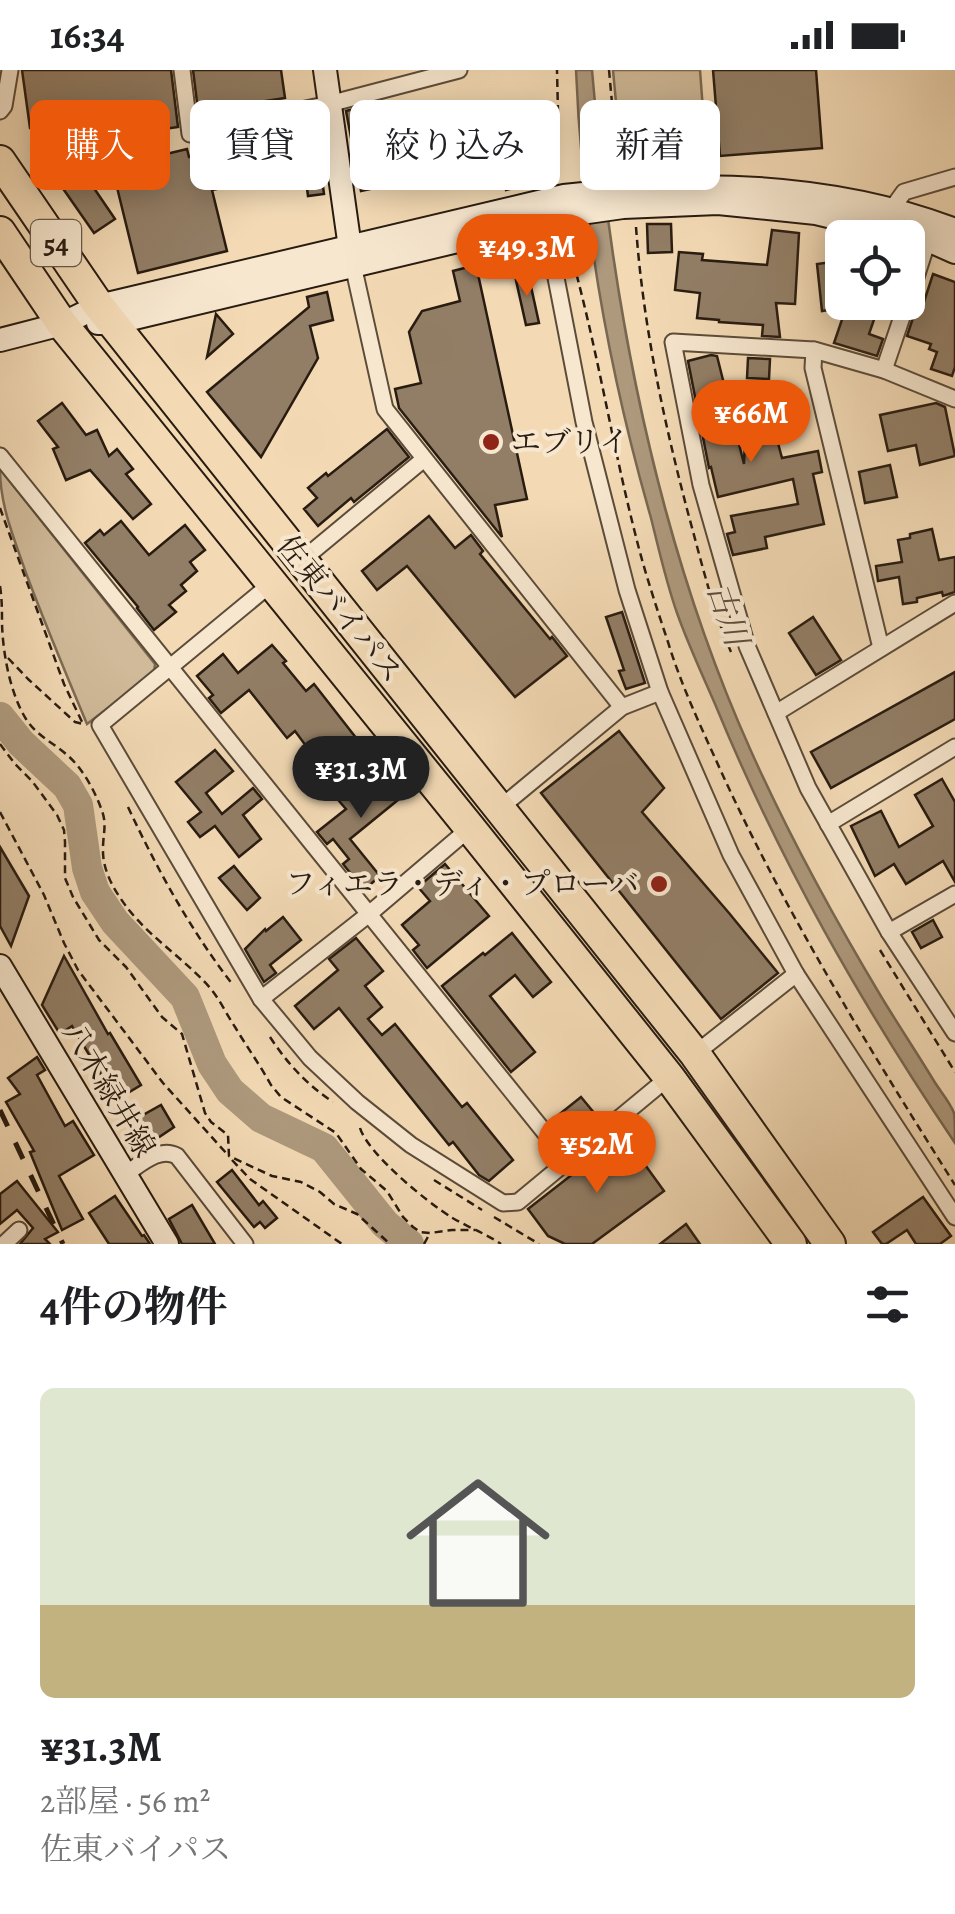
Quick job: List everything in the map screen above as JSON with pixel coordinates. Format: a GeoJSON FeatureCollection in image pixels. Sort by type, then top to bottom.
{"type":"FeatureCollection","features":[{"type":"Feature","properties":{"kind":"highway","name":"佐東バイパス"},"geometry":{"type":"LineString","coordinates":[[0,161],[106,314],[695,1054],[830,1244]]}},
{"type":"Feature","properties":{"kind":"highway","name":"佐東バイパス"},"geometry":{"type":"LineString","coordinates":[[0,232],[62,324],[669,1078],[791,1244]]}},
{"type":"Feature","properties":{"kind":"street"},"geometry":{"type":"LineString","coordinates":[[0,110],[10,70]]}},
{"type":"Feature","properties":{"kind":"street"},"geometry":{"type":"LineString","coordinates":[[182,70],[190,134]]}},
{"type":"Feature","properties":{"kind":"street"},"geometry":{"type":"LineString","coordinates":[[325,70],[329,100]]}},
{"type":"Feature","properties":{"kind":"street"},"geometry":{"type":"LineString","coordinates":[[330,104],[457,70]]}},
{"type":"Feature","properties":{"kind":"street"},"geometry":{"type":"LineString","coordinates":[[330,111],[350,256],[385,409],[622,706]]}},
{"type":"Feature","properties":{"kind":"street"},"geometry":{"type":"LineString","coordinates":[[891,210],[904,192],[955,177]]}},
{"type":"Feature","properties":{"kind":"street"},"geometry":{"type":"LineString","coordinates":[[720,186],[824,194],[955,230]]}},
{"type":"Feature","properties":{"kind":"street"},"geometry":{"type":"LineString","coordinates":[[0,353],[6,335],[559,209],[623,190],[816,212],[928,240],[955,252]]}},
{"type":"Feature","properties":{"kind":"street"},"geometry":{"type":"LineString","coordinates":[[559,209],[584,422],[627,590],[660,692],[731,856],[796,974],[955,1217]]}},
{"type":"Feature","properties":{"kind":"street"},"geometry":{"type":"LineString","coordinates":[[925,249],[928,240]]}},
{"type":"Feature","properties":{"kind":"street"},"geometry":{"type":"LineString","coordinates":[[884,370],[901,320]]}},
{"type":"Feature","properties":{"kind":"street"},"geometry":{"type":"LineString","coordinates":[[955,399],[884,370],[814,350],[673,342],[706,503],[747,646],[808,788],[889,932],[955,1033]]}},
{"type":"Feature","properties":{"kind":"street"},"geometry":{"type":"LineString","coordinates":[[814,350],[812,368],[880,648]]}},
{"type":"Feature","properties":{"kind":"street"},"geometry":{"type":"LineString","coordinates":[[0,456],[567,1160]]}},
{"type":"Feature","properties":{"kind":"street"},"geometry":{"type":"LineString","coordinates":[[300,561],[424,459]]}},
{"type":"Feature","properties":{"kind":"street"},"geometry":{"type":"LineString","coordinates":[[272,583],[100,725],[261,999],[310,1058],[356,1102],[503,1203],[518,1202],[669,1078]]}},
{"type":"Feature","properties":{"kind":"street"},"geometry":{"type":"LineString","coordinates":[[776,713],[955,604]]}},
{"type":"Feature","properties":{"kind":"street"},"geometry":{"type":"LineString","coordinates":[[500,808],[622,706],[660,692]]}},
{"type":"Feature","properties":{"kind":"street"},"geometry":{"type":"LineString","coordinates":[[828,824],[955,747]]}},
{"type":"Feature","properties":{"kind":"street"},"geometry":{"type":"LineString","coordinates":[[261,999],[470,828]]}},
{"type":"Feature","properties":{"kind":"street"},"geometry":{"type":"LineString","coordinates":[[889,932],[955,894]]}},
{"type":"Feature","properties":{"kind":"street","name":"八木緑井線"},"geometry":{"type":"LineString","coordinates":[[0,966],[167,1244]]}},
{"type":"Feature","properties":{"kind":"street"},"geometry":{"type":"LineString","coordinates":[[695,1054],[796,974]]}},
{"type":"Feature","properties":{"kind":"street"},"geometry":{"type":"LineString","coordinates":[[124,1175],[162,1152],[177,1156],[244,1244]]}},
{"type":"Feature","properties":{"kind":"street"},"geometry":{"type":"LineString","coordinates":[[4,1244],[18,1230]]}},
{"type":"Feature","properties":{"kind":"path"},"geometry":{"type":"LineString","coordinates":[[557,70],[559,209],[580,285],[635,534],[669,646],[702,729],[782,897],[880,1066],[955,1185]]}},
{"type":"Feature","properties":{"kind":"path"},"geometry":{"type":"LineString","coordinates":[[610,70],[611,100]]}},
{"type":"Feature","properties":{"kind":"path"},"geometry":{"type":"LineString","coordinates":[[0,586],[1,627],[18,704],[28,723],[68,756],[94,792],[104,814],[104,866],[129,909],[211,990],[271,1085],[336,1133],[360,1169],[387,1191],[403,1217],[420,1232],[474,1230]]}},
{"type":"Feature","properties":{"kind":"path"},"geometry":{"type":"LineString","coordinates":[[7,657],[28,680],[83,724]]}},
{"type":"Feature","properties":{"kind":"path"},"geometry":{"type":"LineString","coordinates":[[0,744],[58,815],[64,830],[65,878],[99,940],[126,967],[162,1018],[182,1034],[206,1113],[228,1136],[229,1156]]}},
{"type":"Feature","properties":{"kind":"path"},"geometry":{"type":"LineString","coordinates":[[0,812],[78,970],[163,1083],[250,1179],[342,1244]]}},
{"type":"Feature","properties":{"kind":"path"},"geometry":{"type":"LineString","coordinates":[[359,1122],[372,1149],[391,1168],[447,1214],[500,1244]]}},
{"type":"Feature","properties":{"kind":"path"},"geometry":{"type":"LineString","coordinates":[[229,1156],[320,1192],[334,1204],[357,1214],[390,1244]]}},
{"type":"Feature","properties":{"kind":"path"},"geometry":{"type":"LineString","coordinates":[[424,1244],[430,1233]]}},
{"type":"Feature","properties":{"kind":"shaded area"},"geometry":{"type":"Polygon","coordinates":[[[576,70],[592,70],[595,100],[580,100],[580,138],[576,70]]]}},
{"type":"Feature","properties":{"kind":"shaded area"},"geometry":{"type":"Polygon","coordinates":[[[613,70],[700,70],[702,100],[616,100],[613,70]]]}},
{"type":"Feature","properties":{"kind":"shaded area"},"geometry":{"type":"Polygon","coordinates":[[[585,190],[604,190],[625,331],[643,417],[688,587],[717,670],[751,751],[813,876],[882,998],[952,1109],[955,1143],[854,984],[794,875],[690,648],[666,578],[622,408],[585,190]]]}},
{"type":"Feature","properties":{"kind":"shaded area"},"geometry":{"type":"Polygon","coordinates":[[[0,469],[155,664],[154,673],[87,724],[12,534],[0,469]]]}},
{"type":"Feature","properties":{"kind":"building"},"geometry":{"type":"Polygon","coordinates":[[[22,70],[171,70],[178,127],[170,128],[170,100],[30,100],[30,128],[22,70]]]}},
{"type":"Feature","properties":{"kind":"building"},"geometry":{"type":"Polygon","coordinates":[[[193,70],[281,70],[285,98],[197,100],[193,70]]]}},
{"type":"Feature","properties":{"kind":"building"},"geometry":{"type":"Polygon","coordinates":[[[713,70],[816,70],[822,148],[720,156],[720,100],[715,100],[713,70]]]}},
{"type":"Feature","properties":{"kind":"building"},"geometry":{"type":"Polygon","coordinates":[[[187,149],[190,190],[212,190],[227,251],[138,273],[118,190],[170,190],[170,153],[187,149]]]}},
{"type":"Feature","properties":{"kind":"building"},"geometry":{"type":"Polygon","coordinates":[[[64,190],[95,190],[115,219],[94,233],[64,190]]]}},
{"type":"Feature","properties":{"kind":"building"},"geometry":{"type":"Polygon","coordinates":[[[307,190],[323,190],[324,194],[308,196],[307,190]]]}},
{"type":"Feature","properties":{"kind":"building"},"geometry":{"type":"Polygon","coordinates":[[[647,224],[671,224],[672,252],[648,253],[647,224]]]}},
{"type":"Feature","properties":{"kind":"building"},"geometry":{"type":"Polygon","coordinates":[[[772,230],[799,233],[795,304],[776,303],[780,337],[762,336],[763,325],[697,318],[700,293],[675,290],[679,252],[703,254],[702,260],[767,265],[772,230]]]}},
{"type":"Feature","properties":{"kind":"building"},"geometry":{"type":"Polygon","coordinates":[[[825,263],[822,311],[817,264],[825,263]]]}},
{"type":"Feature","properties":{"kind":"building"},"geometry":{"type":"Polygon","coordinates":[[[476,265],[527,499],[495,505],[502,537],[399,408],[395,389],[421,383],[409,332],[422,311],[460,301],[453,271],[476,265]]]}},
{"type":"Feature","properties":{"kind":"building"},"geometry":{"type":"Polygon","coordinates":[[[528,273],[539,323],[526,325],[515,276],[528,273]]]}},
{"type":"Feature","properties":{"kind":"building"},"geometry":{"type":"Polygon","coordinates":[[[933,274],[955,282],[952,376],[931,369],[937,352],[929,349],[931,344],[907,336],[912,320],[925,320],[925,299],[933,274]]]}},
{"type":"Feature","properties":{"kind":"building"},"geometry":{"type":"Polygon","coordinates":[[[327,292],[333,320],[310,326],[318,358],[261,457],[207,392],[309,307],[307,297],[327,292]]]}},
{"type":"Feature","properties":{"kind":"building"},"geometry":{"type":"Polygon","coordinates":[[[216,314],[233,334],[207,357],[216,314]]]}},
{"type":"Feature","properties":{"kind":"building"},"geometry":{"type":"Polygon","coordinates":[[[842,320],[874,320],[869,334],[883,339],[877,356],[834,343],[842,320]]]}},
{"type":"Feature","properties":{"kind":"building"},"geometry":{"type":"Polygon","coordinates":[[[717,356],[744,464],[745,439],[775,432],[782,458],[818,451],[822,472],[813,474],[824,524],[765,537],[767,548],[733,555],[727,534],[735,532],[731,516],[798,504],[793,479],[718,497],[688,361],[717,356]]]}},
{"type":"Feature","properties":{"kind":"building"},"geometry":{"type":"Polygon","coordinates":[[[748,358],[770,359],[769,379],[747,378],[748,358]]]}},
{"type":"Feature","properties":{"kind":"building"},"geometry":{"type":"Polygon","coordinates":[[[62,403],[86,435],[97,430],[109,456],[117,449],[133,469],[126,474],[151,504],[133,519],[90,470],[66,480],[53,449],[58,447],[38,421],[62,403]]]}},
{"type":"Feature","properties":{"kind":"building"},"geometry":{"type":"Polygon","coordinates":[[[936,403],[945,407],[955,456],[920,465],[916,445],[888,451],[880,415],[936,403]]]}},
{"type":"Feature","properties":{"kind":"building"},"geometry":{"type":"Polygon","coordinates":[[[387,429],[409,457],[318,526],[304,509],[317,498],[308,488],[387,429]]]}},
{"type":"Feature","properties":{"kind":"building"},"geometry":{"type":"Polygon","coordinates":[[[890,465],[897,497],[865,503],[859,472],[890,465]]]}},
{"type":"Feature","properties":{"kind":"building"},"geometry":{"type":"Polygon","coordinates":[[[429,516],[455,548],[471,535],[483,551],[480,554],[567,656],[515,697],[407,566],[377,590],[362,571],[429,516]]]}},
{"type":"Feature","properties":{"kind":"building"},"geometry":{"type":"Polygon","coordinates":[[[121,521],[149,555],[185,525],[205,550],[190,562],[197,571],[181,585],[186,591],[169,605],[176,612],[154,630],[85,543],[100,530],[104,535],[121,521]]]}},
{"type":"Feature","properties":{"kind":"building"},"geometry":{"type":"Polygon","coordinates":[[[932,529],[939,560],[955,557],[955,592],[903,604],[899,577],[878,581],[876,566],[902,562],[898,540],[932,529]]]}},
{"type":"Feature","properties":{"kind":"building"},"geometry":{"type":"Polygon","coordinates":[[[622,612],[645,683],[626,689],[619,671],[624,670],[606,617],[622,612]]]}},
{"type":"Feature","properties":{"kind":"building"},"geometry":{"type":"Polygon","coordinates":[[[813,617],[841,660],[816,675],[789,633],[813,617]]]}},
{"type":"Feature","properties":{"kind":"building"},"geometry":{"type":"Polygon","coordinates":[[[272,645],[306,691],[314,684],[364,748],[329,777],[295,731],[287,738],[249,690],[221,713],[209,698],[213,695],[197,676],[223,654],[238,673],[272,645]]]}},
{"type":"Feature","properties":{"kind":"building"},"geometry":{"type":"Polygon","coordinates":[[[955,672],[955,719],[831,788],[811,752],[955,672]]]}},
{"type":"Feature","properties":{"kind":"building"},"geometry":{"type":"Polygon","coordinates":[[[619,731],[664,788],[642,812],[778,973],[721,1019],[541,793],[619,731]]]}},
{"type":"Feature","properties":{"kind":"building"},"geometry":{"type":"Polygon","coordinates":[[[215,750],[233,771],[206,793],[222,814],[253,788],[262,799],[243,815],[261,839],[239,857],[215,826],[200,837],[188,822],[201,812],[176,782],[215,750]]]}},
{"type":"Feature","properties":{"kind":"building"},"geometry":{"type":"Polygon","coordinates":[[[380,766],[404,795],[350,839],[380,876],[364,890],[343,864],[349,859],[333,839],[327,844],[317,832],[346,809],[339,801],[380,766]]]}},
{"type":"Feature","properties":{"kind":"building"},"geometry":{"type":"Polygon","coordinates":[[[942,779],[955,802],[955,882],[943,861],[906,884],[894,864],[875,876],[851,826],[881,811],[899,847],[933,826],[915,795],[942,779]]]}},
{"type":"Feature","properties":{"kind":"building"},"geometry":{"type":"Polygon","coordinates":[[[0,847],[29,896],[11,946],[0,926],[0,847]]]}},
{"type":"Feature","properties":{"kind":"building"},"geometry":{"type":"Polygon","coordinates":[[[445,864],[489,916],[427,968],[413,950],[419,945],[402,925],[430,901],[418,887],[445,864]]]}},
{"type":"Feature","properties":{"kind":"building"},"geometry":{"type":"Polygon","coordinates":[[[234,866],[260,898],[247,910],[219,878],[234,866]]]}},
{"type":"Feature","properties":{"kind":"building"},"geometry":{"type":"Polygon","coordinates":[[[283,917],[301,940],[270,965],[276,973],[264,982],[245,949],[283,917]]]}},
{"type":"Feature","properties":{"kind":"building"},"geometry":{"type":"Polygon","coordinates":[[[933,920],[942,937],[921,948],[912,932],[933,920]]]}},
{"type":"Feature","properties":{"kind":"building"},"geometry":{"type":"Polygon","coordinates":[[[512,933],[551,982],[533,997],[515,975],[490,996],[535,1052],[511,1072],[442,986],[512,933]]]}},
{"type":"Feature","properties":{"kind":"building"},"geometry":{"type":"Polygon","coordinates":[[[356,938],[383,971],[365,986],[382,1007],[368,1019],[382,1035],[395,1024],[462,1107],[467,1103],[513,1160],[489,1181],[479,1175],[453,1142],[449,1145],[339,1008],[314,1029],[295,1006],[338,970],[329,959],[356,938]]]}},
{"type":"Feature","properties":{"kind":"building"},"geometry":{"type":"Polygon","coordinates":[[[64,956],[141,1085],[116,1100],[72,1026],[60,1034],[42,1005],[64,956]]]}},
{"type":"Feature","properties":{"kind":"building"},"geometry":{"type":"Polygon","coordinates":[[[37,1057],[45,1070],[37,1075],[65,1126],[73,1121],[94,1155],[59,1176],[83,1219],[62,1230],[30,1152],[34,1151],[6,1102],[20,1094],[8,1078],[37,1057]]]}},
{"type":"Feature","properties":{"kind":"building"},"geometry":{"type":"Polygon","coordinates":[[[581,1097],[600,1120],[570,1144],[551,1121],[581,1097]]]}},
{"type":"Feature","properties":{"kind":"building"},"geometry":{"type":"Polygon","coordinates":[[[161,1105],[174,1127],[137,1152],[130,1140],[135,1137],[127,1124],[161,1105]]]}},
{"type":"Feature","properties":{"kind":"building"},"geometry":{"type":"Polygon","coordinates":[[[622,1133],[664,1191],[592,1244],[565,1244],[548,1236],[528,1209],[622,1133]]]}},
{"type":"Feature","properties":{"kind":"building"},"geometry":{"type":"Polygon","coordinates":[[[232,1170],[259,1205],[263,1201],[277,1218],[265,1228],[260,1222],[254,1227],[217,1182],[232,1170]]]}},
{"type":"Feature","properties":{"kind":"building"},"geometry":{"type":"Polygon","coordinates":[[[17,1181],[58,1232],[45,1239],[50,1244],[20,1244],[33,1228],[17,1210],[0,1224],[0,1194],[17,1181]]]}},
{"type":"Feature","properties":{"kind":"building"},"geometry":{"type":"Polygon","coordinates":[[[115,1196],[150,1244],[109,1244],[89,1213],[115,1196]]]}},
{"type":"Feature","properties":{"kind":"building"},"geometry":{"type":"Polygon","coordinates":[[[923,1197],[951,1236],[940,1244],[916,1244],[907,1230],[882,1244],[873,1232],[923,1197]]]}},
{"type":"Feature","properties":{"kind":"building"},"geometry":{"type":"Polygon","coordinates":[[[192,1205],[215,1244],[182,1244],[169,1219],[192,1205]]]}},
{"type":"Feature","properties":{"kind":"building"},"geometry":{"type":"Polygon","coordinates":[[[686,1224],[700,1244],[660,1244],[686,1224]]]}},
{"type":"Feature","properties":{"kind":"waterway"},"geometry":{"type":"LineString","coordinates":[[0,717],[21,743],[67,786],[78,805],[87,868],[95,892],[115,922],[185,997],[212,1064],[230,1091],[261,1118],[324,1148],[385,1224],[409,1244]]}},
{"type":"Feature","properties":{"kind":"railway"},"geometry":{"type":"LineString","coordinates":[[0,1110],[63,1244]]}},
{"type":"Feature","properties":{"kind":"place","name":"エブリイ"},"geometry":{"type":"Point","coordinates":[491,442]}},
{"type":"Feature","properties":{"kind":"place","name":"フィエラ・ディ・プローバ"},"geometry":{"type":"Point","coordinates":[659,884]}},
{"type":"Feature","properties":{"kind":"water label","name":"古川"},"geometry":{"type":"Point","coordinates":[728,614]}}]}
